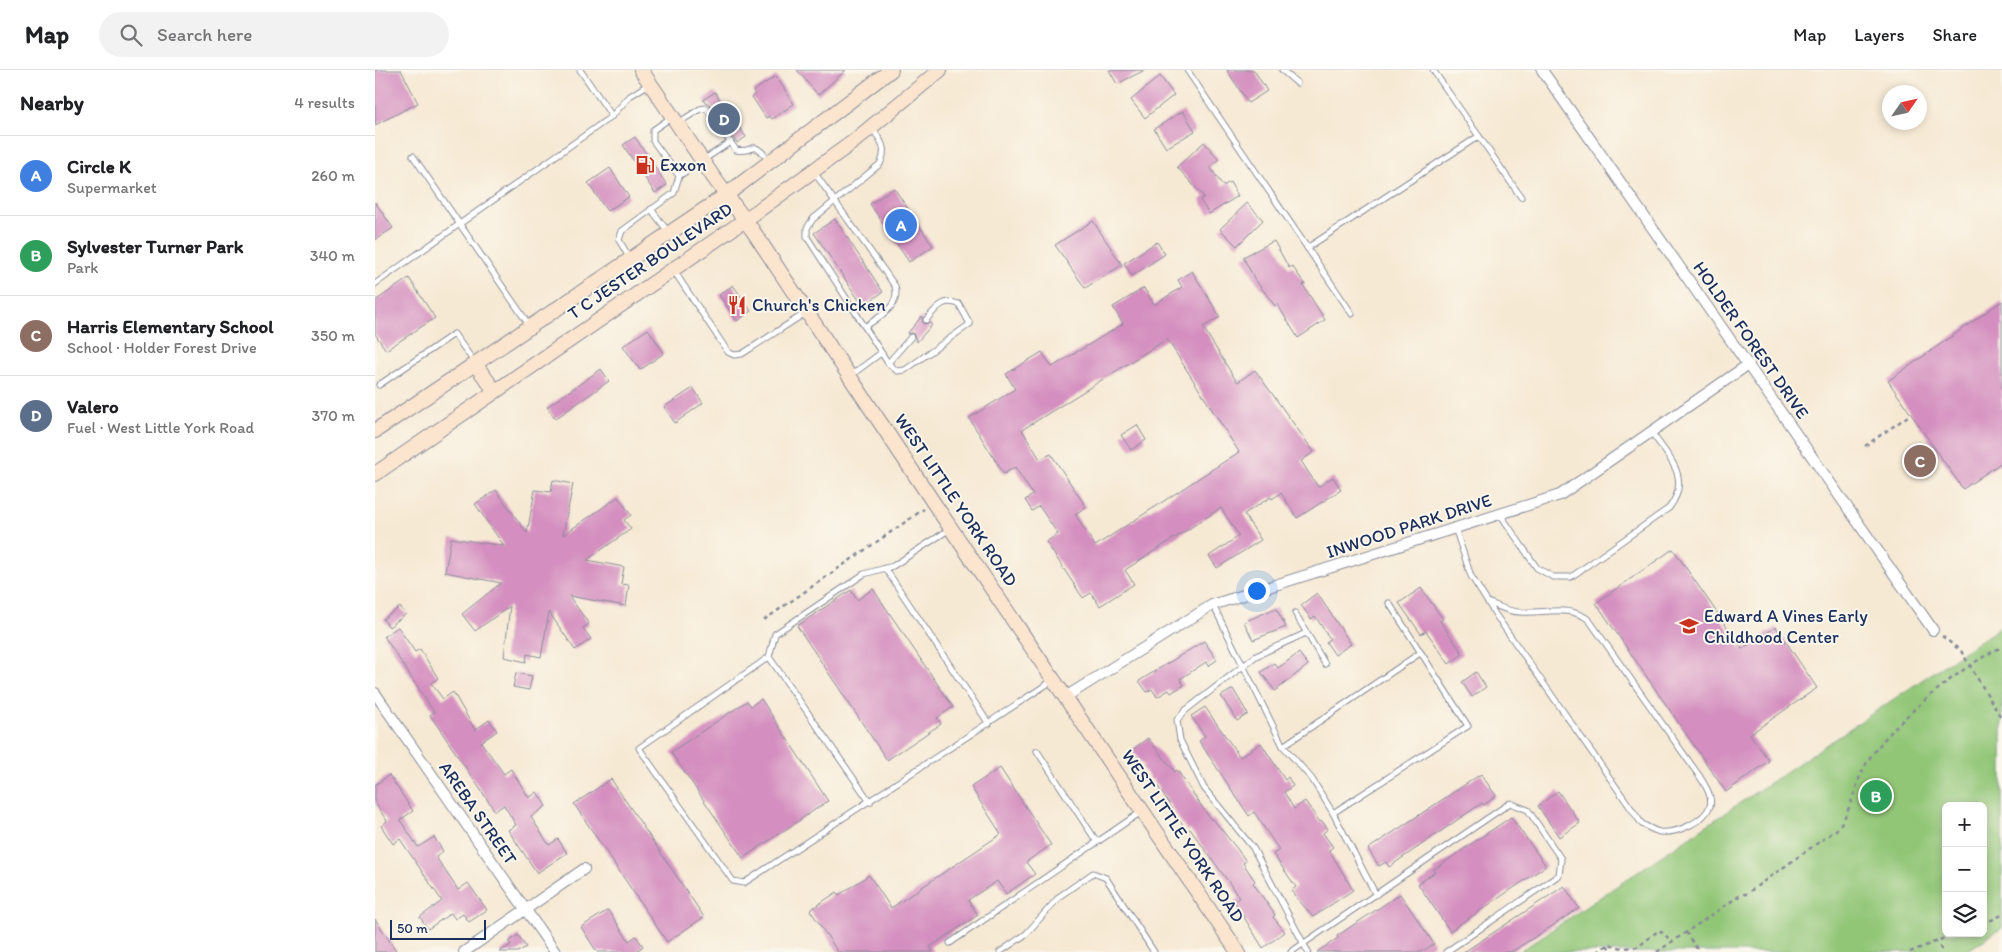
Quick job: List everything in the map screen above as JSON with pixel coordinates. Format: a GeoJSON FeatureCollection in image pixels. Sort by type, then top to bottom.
{"type":"FeatureCollection","features":[{"type":"Feature","properties":{"kind":"main road","name":"WEST LITTLE YORK ROAD"},"geometry":{"type":"LineString","coordinates":[[641,70],[745,220],[933,502],[1067,696],[1238,952]]}},
{"type":"Feature","properties":{"kind":"main road","name":"T C JESTER BOULEVARD"},"geometry":{"type":"LineString","coordinates":[[375,432],[726,194],[891,70]]}},
{"type":"Feature","properties":{"kind":"main road","name":"T C JESTER BOULEVARD"},"geometry":{"type":"LineString","coordinates":[[375,474],[745,220],[871,127],[936,71]]}},
{"type":"Feature","properties":{"kind":"main road"},"geometry":{"type":"LineString","coordinates":[[475,364],[495,391]]}},
{"type":"Feature","properties":{"kind":"street","name":"HOLDER FOREST DRIVE"},"geometry":{"type":"LineString","coordinates":[[1542,70],[1933,630]]}},
{"type":"Feature","properties":{"kind":"street","name":"INWOOD PARK DRIVE"},"geometry":{"type":"LineString","coordinates":[[1067,696],[1212,605],[1560,495],[1749,364]]}},
{"type":"Feature","properties":{"kind":"street","name":"AREBA STREET"},"geometry":{"type":"LineString","coordinates":[[375,692],[555,952]]}},
{"type":"Feature","properties":{"kind":"street"},"geometry":{"type":"LineString","coordinates":[[464,952],[584,869]]}},
{"type":"Feature","properties":{"kind":"lane"},"geometry":{"type":"LineString","coordinates":[[580,70],[612,116]]}},
{"type":"Feature","properties":{"kind":"lane"},"geometry":{"type":"LineString","coordinates":[[1187,70],[1352,314]]}},
{"type":"Feature","properties":{"kind":"lane"},"geometry":{"type":"LineString","coordinates":[[1282,70],[1297,84]]}},
{"type":"Feature","properties":{"kind":"lane"},"geometry":{"type":"LineString","coordinates":[[1433,70],[1521,197]]}},
{"type":"Feature","properties":{"kind":"lane"},"geometry":{"type":"LineString","coordinates":[[375,284],[612,116],[630,96],[650,84]]}},
{"type":"Feature","properties":{"kind":"lane"},"geometry":{"type":"LineString","coordinates":[[679,176],[653,141],[653,130],[706,108],[735,150],[743,151],[754,147],[758,148],[770,161]]}},
{"type":"Feature","properties":{"kind":"lane"},"geometry":{"type":"LineString","coordinates":[[871,127],[884,147],[884,156],[880,164],[813,219],[807,228],[807,237],[881,353],[897,371],[905,370],[970,324],[959,304],[949,300],[941,304],[926,320]]}},
{"type":"Feature","properties":{"kind":"lane"},"geometry":{"type":"LineString","coordinates":[[1307,248],[1479,136]]}},
{"type":"Feature","properties":{"kind":"lane"},"geometry":{"type":"LineString","coordinates":[[630,259],[619,240],[621,231],[674,193],[679,176],[729,143]]}},
{"type":"Feature","properties":{"kind":"lane"},"geometry":{"type":"LineString","coordinates":[[413,156],[531,326]]}},
{"type":"Feature","properties":{"kind":"lane"},"geometry":{"type":"LineString","coordinates":[[813,171],[836,200],[895,286],[898,295],[895,304],[865,327]]}},
{"type":"Feature","properties":{"kind":"lane"},"geometry":{"type":"LineString","coordinates":[[651,209],[669,233]]}},
{"type":"Feature","properties":{"kind":"lane"},"geometry":{"type":"LineString","coordinates":[[673,269],[728,352],[734,355],[742,354],[807,312]]}},
{"type":"Feature","properties":{"kind":"lane"},"geometry":{"type":"LineString","coordinates":[[379,385],[455,334],[475,364]]}},
{"type":"Feature","properties":{"kind":"lane"},"geometry":{"type":"LineString","coordinates":[[888,363],[911,337]]}},
{"type":"Feature","properties":{"kind":"lane"},"geometry":{"type":"LineString","coordinates":[[850,376],[881,353]]}},
{"type":"Feature","properties":{"kind":"lane"},"geometry":{"type":"LineString","coordinates":[[1500,514],[1537,568],[1553,577],[1571,577],[1669,508],[1679,493],[1678,474],[1675,466],[1652,432]]}},
{"type":"Feature","properties":{"kind":"lane"},"geometry":{"type":"LineString","coordinates":[[951,528],[893,566],[864,574],[775,634],[769,657],[639,748],[733,881],[744,883],[1055,679]]}},
{"type":"Feature","properties":{"kind":"lane"},"geometry":{"type":"LineString","coordinates":[[1455,528],[1471,576],[1490,603],[1497,617],[1642,824],[1660,832],[1671,832],[1685,827],[1702,816],[1710,806],[1710,799],[1700,778],[1589,620],[1573,611],[1508,611],[1490,603]]}},
{"type":"Feature","properties":{"kind":"lane"},"geometry":{"type":"LineString","coordinates":[[885,568],[989,724]]}},
{"type":"Feature","properties":{"kind":"lane"},"geometry":{"type":"LineString","coordinates":[[1333,813],[1468,726],[1389,603]]}},
{"type":"Feature","properties":{"kind":"lane"},"geometry":{"type":"LineString","coordinates":[[1212,605],[1283,746],[1312,779],[1333,813],[1376,895]]}},
{"type":"Feature","properties":{"kind":"lane"},"geometry":{"type":"LineString","coordinates":[[1295,612],[1325,664]]}},
{"type":"Feature","properties":{"kind":"lane"},"geometry":{"type":"LineString","coordinates":[[1306,633],[1256,656],[1243,668],[1186,710],[1177,720],[1180,740],[1204,788],[1253,848],[1302,944],[1308,952]]}},
{"type":"Feature","properties":{"kind":"lane"},"geometry":{"type":"LineString","coordinates":[[1283,746],[1420,653]]}},
{"type":"Feature","properties":{"kind":"lane"},"geometry":{"type":"LineString","coordinates":[[769,657],[787,679],[870,802]]}},
{"type":"Feature","properties":{"kind":"lane"},"geometry":{"type":"LineString","coordinates":[[1037,751],[1097,842]]}},
{"type":"Feature","properties":{"kind":"lane"},"geometry":{"type":"LineString","coordinates":[[1291,952],[1511,803],[1528,810],[1561,859],[1559,875],[1446,952]]}},
{"type":"Feature","properties":{"kind":"lane"},"geometry":{"type":"LineString","coordinates":[[950,943],[1143,810]]}},
{"type":"Feature","properties":{"kind":"lane"},"geometry":{"type":"LineString","coordinates":[[1000,952],[1026,934],[1060,896],[1093,873],[1105,878],[1154,952]]}},
{"type":"Feature","properties":{"kind":"path"},"geometry":{"type":"LineString","coordinates":[[1865,446],[1911,414]]}},
{"type":"Feature","properties":{"kind":"path"},"geometry":{"type":"LineString","coordinates":[[764,620],[933,502]]}},
{"type":"Feature","properties":{"kind":"path"},"geometry":{"type":"LineString","coordinates":[[1933,630],[1961,651],[1972,665],[2002,719]]}},
{"type":"Feature","properties":{"kind":"path"},"geometry":{"type":"LineString","coordinates":[[1657,952],[1742,894],[1746,894],[1836,830],[1843,821],[1860,775],[1875,751],[1906,716],[1972,665],[2002,647]]}},
{"type":"Feature","properties":{"kind":"path"},"geometry":{"type":"LineString","coordinates":[[1987,922],[2002,915]]}},
{"type":"Feature","properties":{"kind":"path"},"geometry":{"type":"LineString","coordinates":[[1597,952],[1609,944],[1622,948],[1639,947],[1659,930],[1672,942]]}},
{"type":"Feature","properties":{"kind":"path"},"geometry":{"type":"LineString","coordinates":[[1686,932],[1699,952]]}},
{"type":"Feature","properties":{"kind":"path"},"geometry":{"type":"LineString","coordinates":[[1910,952],[1944,937]]}},
{"type":"Feature","properties":{"kind":"path"},"geometry":{"type":"LineString","coordinates":[[1935,940],[1943,952]]}},
{"type":"Feature","properties":{"kind":"path"},"geometry":{"type":"LineString","coordinates":[[1607,945],[1612,952]]}},
{"type":"Feature","properties":{"kind":"green space"},"geometry":{"type":"Polygon","coordinates":[[[2002,626],[2002,928],[1965,952],[1519,952],[2002,626]]]}},
{"type":"Feature","properties":{"kind":"building"},"geometry":{"type":"Polygon","coordinates":[[[375,70],[401,70],[418,103],[375,125],[375,70]]]}},
{"type":"Feature","properties":{"kind":"building"},"geometry":{"type":"Polygon","coordinates":[[[797,70],[846,70],[818,95],[797,70]]]}},
{"type":"Feature","properties":{"kind":"building"},"geometry":{"type":"Polygon","coordinates":[[[1109,70],[1145,70],[1117,84],[1109,70]]]}},
{"type":"Feature","properties":{"kind":"building"},"geometry":{"type":"Polygon","coordinates":[[[1227,70],[1254,70],[1267,91],[1248,103],[1227,70]]]}},
{"type":"Feature","properties":{"kind":"building"},"geometry":{"type":"Polygon","coordinates":[[[776,76],[794,104],[772,119],[770,116],[766,118],[752,97],[755,94],[753,91],[776,76]]]}},
{"type":"Feature","properties":{"kind":"building"},"geometry":{"type":"Polygon","coordinates":[[[1160,76],[1174,95],[1145,118],[1131,100],[1160,76]]]}},
{"type":"Feature","properties":{"kind":"building"},"geometry":{"type":"Polygon","coordinates":[[[715,92],[746,137],[737,143],[710,105],[703,100],[715,92]]]}},
{"type":"Feature","properties":{"kind":"building"},"geometry":{"type":"Polygon","coordinates":[[[1183,111],[1195,131],[1166,148],[1154,129],[1183,111]]]}},
{"type":"Feature","properties":{"kind":"building","name":"Exxon"},"geometry":{"type":"Polygon","coordinates":[[[635,137],[667,185],[655,193],[623,145],[635,137]]]}},
{"type":"Feature","properties":{"kind":"building"},"geometry":{"type":"Polygon","coordinates":[[[1204,142],[1219,159],[1210,167],[1223,186],[1230,182],[1238,196],[1209,214],[1200,200],[1204,197],[1177,167],[1204,142]]]}},
{"type":"Feature","properties":{"kind":"building"},"geometry":{"type":"Polygon","coordinates":[[[610,168],[629,197],[607,211],[588,183],[610,168]]]}},
{"type":"Feature","properties":{"kind":"building"},"geometry":{"type":"Polygon","coordinates":[[[894,188],[933,246],[909,262],[870,204],[894,188]]]}},
{"type":"Feature","properties":{"kind":"building"},"geometry":{"type":"Polygon","coordinates":[[[375,202],[393,228],[375,240],[375,202]]]}},
{"type":"Feature","properties":{"kind":"building"},"geometry":{"type":"Polygon","coordinates":[[[1247,203],[1263,220],[1237,246],[1220,229],[1247,203]]]}},
{"type":"Feature","properties":{"kind":"building"},"geometry":{"type":"Polygon","coordinates":[[[835,219],[883,292],[863,306],[814,233],[835,219]]]}},
{"type":"Feature","properties":{"kind":"building"},"geometry":{"type":"Polygon","coordinates":[[[1093,221],[1122,265],[1085,288],[1055,245],[1093,221]]]}},
{"type":"Feature","properties":{"kind":"building"},"geometry":{"type":"Polygon","coordinates":[[[1274,241],[1289,268],[1292,266],[1305,284],[1303,285],[1325,320],[1298,338],[1277,304],[1275,306],[1254,278],[1243,257],[1274,241]]]}},
{"type":"Feature","properties":{"kind":"building"},"geometry":{"type":"Polygon","coordinates":[[[1157,242],[1165,254],[1132,276],[1124,263],[1157,242]]]}},
{"type":"Feature","properties":{"kind":"building"},"geometry":{"type":"Polygon","coordinates":[[[1192,271],[1220,317],[1203,327],[1233,376],[1238,382],[1255,370],[1314,452],[1301,461],[1318,487],[1333,477],[1341,490],[1297,518],[1281,493],[1272,499],[1271,497],[1244,514],[1261,540],[1217,568],[1209,556],[1239,536],[1221,508],[1125,570],[1134,584],[1100,606],[1091,593],[1083,598],[1046,542],[1058,534],[1039,506],[1032,511],[1025,500],[1033,495],[1015,467],[1004,474],[969,418],[1015,389],[1006,374],[1042,352],[1052,367],[1123,324],[1113,307],[1144,288],[1154,305],[1182,287],[1178,280],[1192,271]],[[1167,339],[1022,430],[1040,459],[1051,454],[1086,507],[1075,514],[1095,546],[1239,452],[1167,339]]]}},
{"type":"Feature","properties":{"kind":"building"},"geometry":{"type":"Polygon","coordinates":[[[409,278],[435,318],[386,350],[375,334],[375,301],[409,278]]]}},
{"type":"Feature","properties":{"kind":"building","name":"Church's Chicken"},"geometry":{"type":"Polygon","coordinates":[[[733,285],[751,311],[737,321],[719,295],[733,285]]]}},
{"type":"Feature","properties":{"kind":"building"},"geometry":{"type":"Polygon","coordinates":[[[2002,301],[2002,462],[1963,489],[1888,381],[2002,301]]]}},
{"type":"Feature","properties":{"kind":"building"},"geometry":{"type":"Polygon","coordinates":[[[922,316],[923,324],[930,323],[932,325],[917,342],[913,333],[907,334],[922,316]]]}},
{"type":"Feature","properties":{"kind":"building"},"geometry":{"type":"Polygon","coordinates":[[[648,329],[664,353],[640,370],[623,346],[648,329]]]}},
{"type":"Feature","properties":{"kind":"building"},"geometry":{"type":"Polygon","coordinates":[[[601,369],[609,381],[555,419],[547,407],[601,369]]]}},
{"type":"Feature","properties":{"kind":"building"},"geometry":{"type":"Polygon","coordinates":[[[693,388],[703,403],[675,423],[664,407],[693,388]]]}},
{"type":"Feature","properties":{"kind":"building"},"geometry":{"type":"Polygon","coordinates":[[[1137,425],[1146,440],[1131,450],[1121,435],[1137,425]]]}},
{"type":"Feature","properties":{"kind":"building"},"geometry":{"type":"Polygon","coordinates":[[[553,480],[573,484],[563,535],[618,497],[631,515],[624,520],[631,529],[587,560],[624,567],[621,584],[629,585],[626,606],[569,596],[589,624],[583,628],[591,639],[575,650],[549,612],[541,657],[527,654],[526,662],[504,657],[510,606],[475,631],[462,614],[501,583],[445,572],[451,538],[504,546],[475,504],[496,490],[527,533],[535,490],[551,492],[553,480]]]}},
{"type":"Feature","properties":{"kind":"building"},"geometry":{"type":"Polygon","coordinates":[[[1673,549],[1742,649],[1776,627],[1817,688],[1750,734],[1769,761],[1726,792],[1596,603],[1673,549]]]}},
{"type":"Feature","properties":{"kind":"building"},"geometry":{"type":"Polygon","coordinates":[[[1421,588],[1443,619],[1440,621],[1463,654],[1449,664],[1426,631],[1421,634],[1399,603],[1421,588]]]}},
{"type":"Feature","properties":{"kind":"building"},"geometry":{"type":"Polygon","coordinates":[[[873,589],[953,707],[937,718],[941,724],[887,760],[797,626],[851,590],[857,600],[873,589]]]}},
{"type":"Feature","properties":{"kind":"building"},"geometry":{"type":"Polygon","coordinates":[[[1317,593],[1351,644],[1335,655],[1326,642],[1330,639],[1315,616],[1311,619],[1301,605],[1317,593]]]}},
{"type":"Feature","properties":{"kind":"building"},"geometry":{"type":"Polygon","coordinates":[[[400,607],[406,614],[389,627],[383,619],[400,607]]]}},
{"type":"Feature","properties":{"kind":"building"},"geometry":{"type":"Polygon","coordinates":[[[1276,608],[1286,627],[1253,640],[1244,622],[1276,608]]]}},
{"type":"Feature","properties":{"kind":"building"},"geometry":{"type":"Polygon","coordinates":[[[398,627],[415,652],[420,649],[438,678],[431,683],[443,699],[453,692],[475,730],[489,720],[497,731],[481,742],[504,774],[511,769],[529,798],[537,792],[546,806],[531,817],[549,845],[558,839],[567,853],[537,873],[508,830],[516,825],[504,805],[495,811],[430,715],[434,712],[384,636],[398,627]]]}},
{"type":"Feature","properties":{"kind":"building"},"geometry":{"type":"Polygon","coordinates":[[[1204,641],[1217,660],[1208,666],[1206,662],[1180,679],[1184,685],[1171,693],[1169,690],[1157,697],[1152,689],[1147,692],[1139,681],[1204,641]]]}},
{"type":"Feature","properties":{"kind":"building"},"geometry":{"type":"Polygon","coordinates":[[[1299,653],[1308,665],[1275,691],[1261,672],[1274,663],[1278,668],[1299,653]]]}},
{"type":"Feature","properties":{"kind":"building"},"geometry":{"type":"Polygon","coordinates":[[[1476,672],[1486,687],[1472,697],[1462,682],[1476,672]]]}},
{"type":"Feature","properties":{"kind":"building"},"geometry":{"type":"Polygon","coordinates":[[[516,673],[532,676],[529,690],[513,687],[516,673]]]}},
{"type":"Feature","properties":{"kind":"building"},"geometry":{"type":"Polygon","coordinates":[[[1233,689],[1248,714],[1237,721],[1221,696],[1233,689]]]}},
{"type":"Feature","properties":{"kind":"building"},"geometry":{"type":"Polygon","coordinates":[[[761,699],[828,801],[743,858],[671,752],[747,701],[751,706],[761,699]]]}},
{"type":"Feature","properties":{"kind":"building"},"geometry":{"type":"Polygon","coordinates":[[[1205,707],[1240,757],[1261,743],[1285,780],[1288,777],[1293,786],[1284,792],[1294,809],[1305,801],[1320,822],[1322,821],[1328,829],[1323,833],[1333,847],[1329,850],[1353,890],[1313,917],[1291,891],[1296,887],[1273,854],[1279,850],[1254,812],[1249,816],[1199,741],[1205,736],[1191,716],[1205,707]]]}},
{"type":"Feature","properties":{"kind":"building"},"geometry":{"type":"Polygon","coordinates":[[[1148,738],[1175,772],[1177,770],[1211,820],[1213,819],[1246,861],[1243,863],[1255,881],[1253,883],[1275,915],[1273,917],[1285,932],[1263,948],[1234,901],[1239,898],[1228,881],[1190,829],[1187,831],[1132,750],[1148,738]]]}},
{"type":"Feature","properties":{"kind":"building"},"geometry":{"type":"Polygon","coordinates":[[[1000,768],[1051,845],[1026,862],[1035,874],[1006,894],[997,881],[968,900],[978,915],[930,947],[933,952],[838,952],[810,910],[837,892],[839,895],[869,875],[891,908],[1001,834],[971,787],[1000,768]]]}},
{"type":"Feature","properties":{"kind":"building"},"geometry":{"type":"Polygon","coordinates":[[[1481,774],[1496,796],[1484,805],[1482,803],[1389,867],[1386,862],[1379,866],[1368,849],[1481,774]]]}},
{"type":"Feature","properties":{"kind":"building"},"geometry":{"type":"Polygon","coordinates":[[[389,775],[413,811],[400,820],[418,847],[434,837],[443,851],[436,857],[458,890],[468,883],[487,910],[469,922],[463,914],[455,919],[451,913],[428,929],[420,917],[442,901],[400,839],[393,844],[381,826],[387,821],[375,803],[375,785],[389,775]]]}},
{"type":"Feature","properties":{"kind":"building"},"geometry":{"type":"Polygon","coordinates":[[[611,779],[704,917],[667,942],[574,804],[611,779]]]}},
{"type":"Feature","properties":{"kind":"building"},"geometry":{"type":"Polygon","coordinates":[[[1558,791],[1580,823],[1559,837],[1538,806],[1558,791]]]}},
{"type":"Feature","properties":{"kind":"building"},"geometry":{"type":"Polygon","coordinates":[[[1511,817],[1546,866],[1450,931],[1418,884],[1435,872],[1433,870],[1511,817]]]}},
{"type":"Feature","properties":{"kind":"building"},"geometry":{"type":"Polygon","coordinates":[[[1564,886],[1579,908],[1549,928],[1511,952],[1464,952],[1564,886]]]}},
{"type":"Feature","properties":{"kind":"building"},"geometry":{"type":"Polygon","coordinates":[[[1400,894],[1434,944],[1421,952],[1317,952],[1338,938],[1337,936],[1400,894]]]}},
{"type":"Feature","properties":{"kind":"building"},"geometry":{"type":"Polygon","coordinates":[[[608,910],[629,941],[636,936],[643,946],[636,952],[597,952],[581,927],[608,910]]]}},
{"type":"Feature","properties":{"kind":"building"},"geometry":{"type":"Polygon","coordinates":[[[375,919],[397,952],[375,952],[375,919]]]}},
{"type":"Feature","properties":{"kind":"building"},"geometry":{"type":"Polygon","coordinates":[[[518,935],[526,947],[518,952],[499,952],[511,945],[509,942],[518,935]]]}},
{"type":"Feature","properties":{"kind":"place","name":"Valero"},"geometry":{"type":"Point","coordinates":[724,119]}},
{"type":"Feature","properties":{"kind":"place","name":"Exxon"},"geometry":{"type":"Point","coordinates":[645,165]}},
{"type":"Feature","properties":{"kind":"place","name":"Circle K"},"geometry":{"type":"Point","coordinates":[901,225]}},
{"type":"Feature","properties":{"kind":"place","name":"Church's Chicken"},"geometry":{"type":"Point","coordinates":[737,305]}},
{"type":"Feature","properties":{"kind":"place","name":"Harris Elementary School"},"geometry":{"type":"Point","coordinates":[1920,461]}},
{"type":"Feature","properties":{"kind":"place","name":"Edward A Vines Early Childhood Center"},"geometry":{"type":"Point","coordinates":[1689,626]}},
{"type":"Feature","properties":{"kind":"place","name":"Sylvester Turner Park"},"geometry":{"type":"Point","coordinates":[1876,796]}}]}
